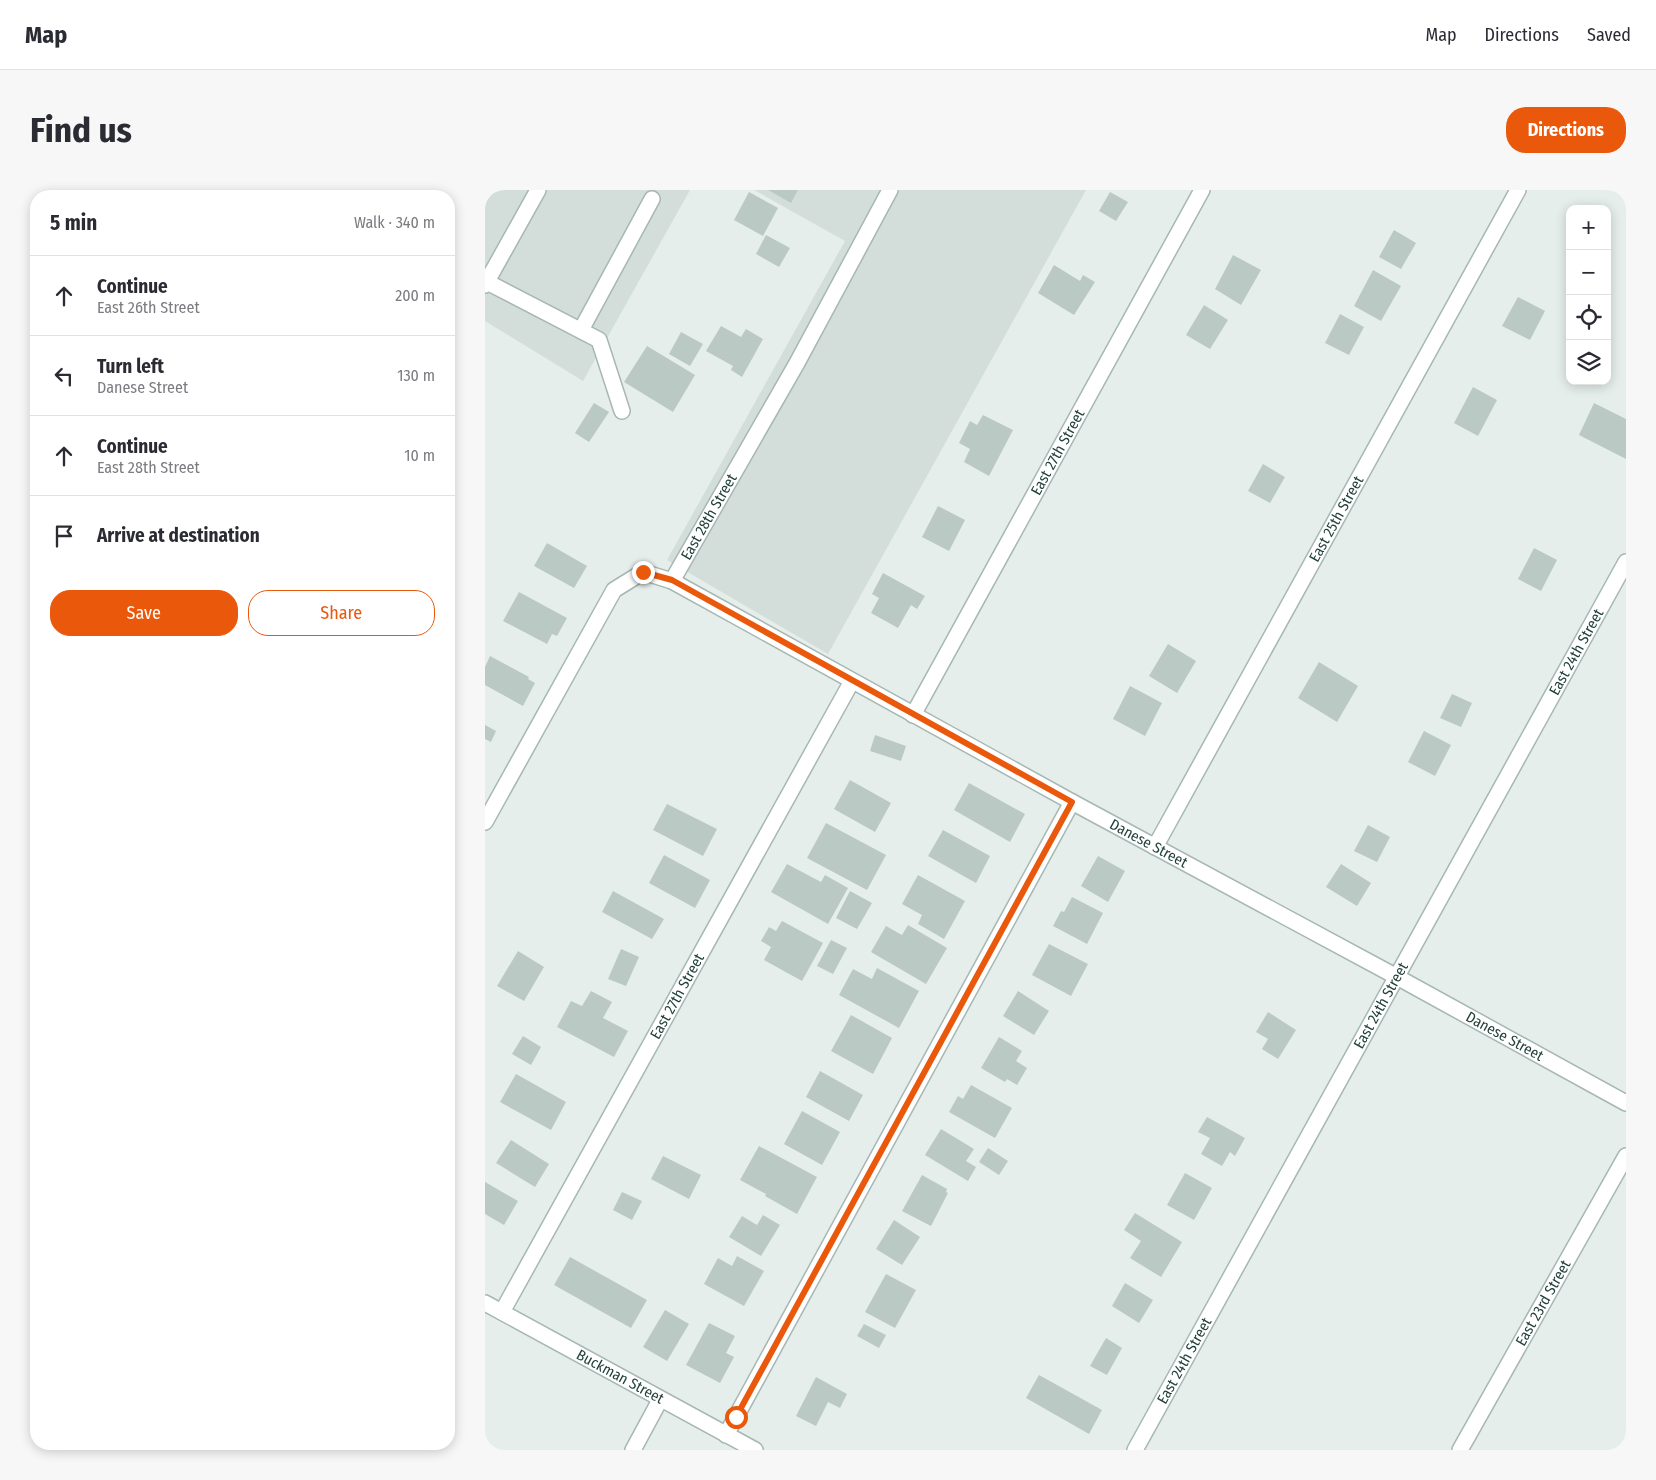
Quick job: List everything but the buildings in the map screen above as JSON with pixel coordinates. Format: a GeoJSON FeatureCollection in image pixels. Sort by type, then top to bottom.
{"type":"FeatureCollection","features":[{"type":"Feature","properties":{"kind":"street"},"geometry":{"type":"LineString","coordinates":[[538,190],[486,284],[599,340],[622,411]]}},
{"type":"Feature","properties":{"kind":"street","name":"East 28th Street"},"geometry":{"type":"LineString","coordinates":[[672,580],[797,363],[890,190]]}},
{"type":"Feature","properties":{"kind":"street","name":"East 27th Street"},"geometry":{"type":"LineString","coordinates":[[913,715],[1202,190]]}},
{"type":"Feature","properties":{"kind":"street","name":"East 25th Street"},"geometry":{"type":"LineString","coordinates":[[1155,847],[1518,190]]}},
{"type":"Feature","properties":{"kind":"street"},"geometry":{"type":"LineString","coordinates":[[581,330],[652,199]]}},
{"type":"Feature","properties":{"kind":"street","name":"East 24th Street"},"geometry":{"type":"LineString","coordinates":[[1135,1450],[1626,562]]}},
{"type":"Feature","properties":{"kind":"street"},"geometry":{"type":"LineString","coordinates":[[485,822],[614,590],[643,572],[672,580]]}},
{"type":"Feature","properties":{"kind":"street","name":"Danese Street"},"geometry":{"type":"LineString","coordinates":[[672,580],[913,715],[1626,1103]]}},
{"type":"Feature","properties":{"kind":"street","name":"East 27th Street"},"geometry":{"type":"LineString","coordinates":[[502,1312],[852,681]]}},
{"type":"Feature","properties":{"kind":"street"},"geometry":{"type":"LineString","coordinates":[[726,1434],[1072,802]]}},
{"type":"Feature","properties":{"kind":"street","name":"East 23rd Street"},"geometry":{"type":"LineString","coordinates":[[1460,1450],[1626,1156]]}},
{"type":"Feature","properties":{"kind":"street","name":"Buckman Street"},"geometry":{"type":"LineString","coordinates":[[486,1306],[502,1312],[660,1400],[755,1450]]}},
{"type":"Feature","properties":{"kind":"street"},"geometry":{"type":"LineString","coordinates":[[633,1450],[660,1400]]}},
{"type":"Feature","properties":{"kind":"shaded area"},"geometry":{"type":"Polygon","coordinates":[[[485,190],[690,190],[583,381],[485,321],[485,190]]]}},
{"type":"Feature","properties":{"kind":"shaded area"},"geometry":{"type":"Polygon","coordinates":[[[754,190],[1086,190],[828,654],[667,560],[845,241],[754,190]]]}},
{"type":"Feature","properties":{"kind":"route"},"geometry":{"type":"LineString","coordinates":[[643,572],[672,580],[1072,802],[736,1417]]}}]}
